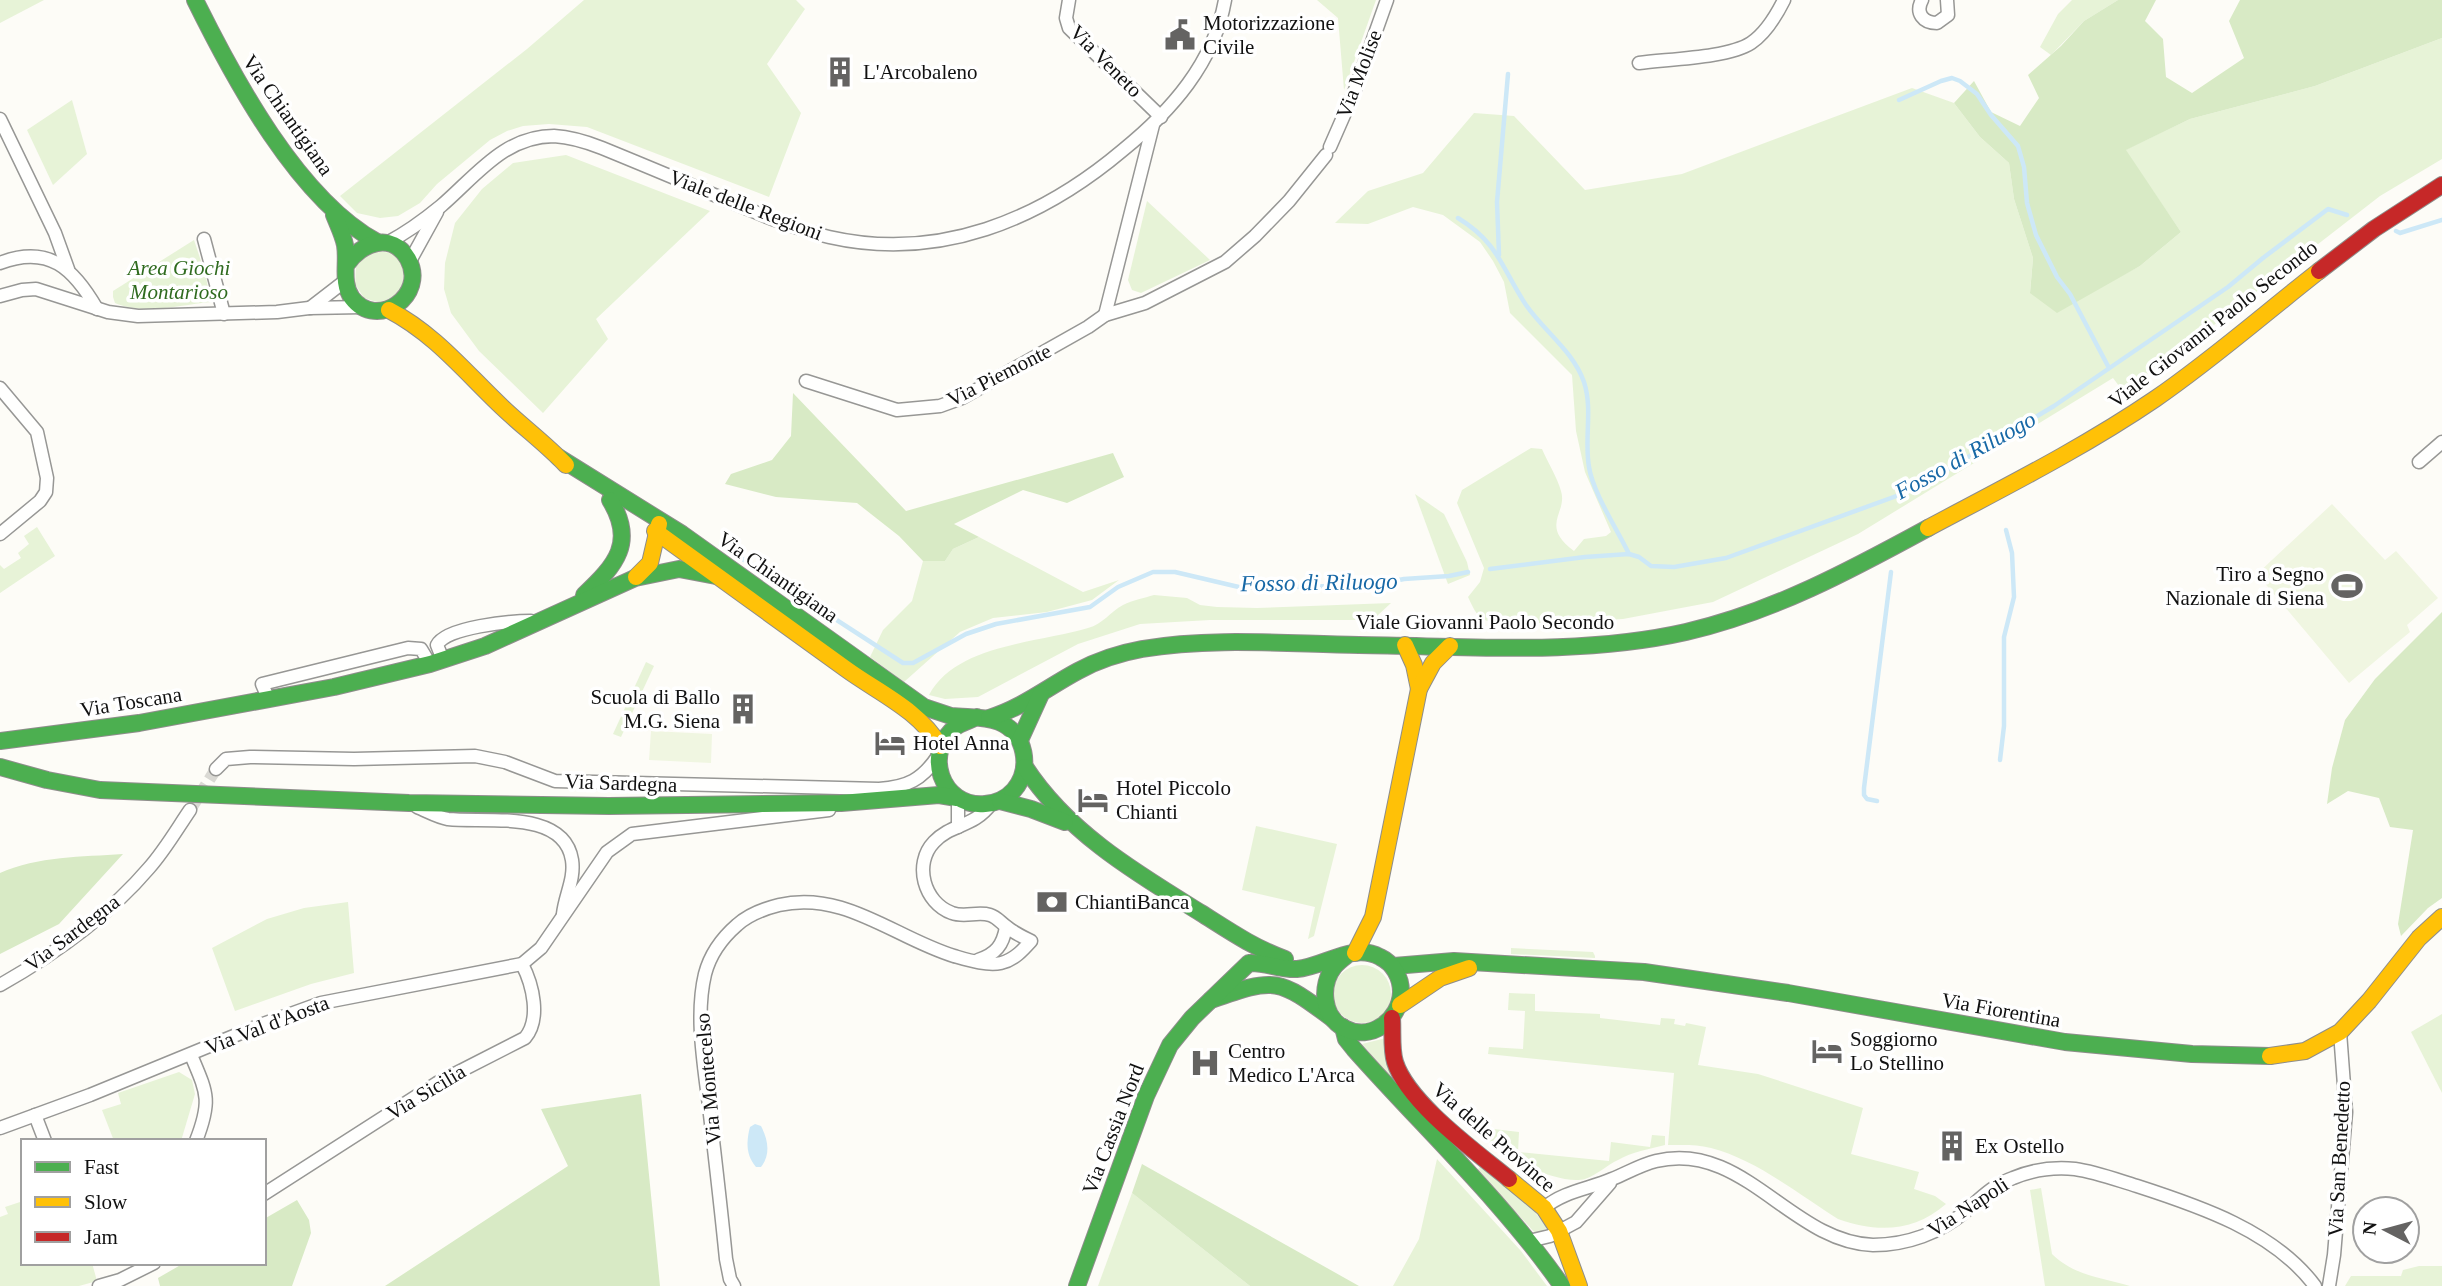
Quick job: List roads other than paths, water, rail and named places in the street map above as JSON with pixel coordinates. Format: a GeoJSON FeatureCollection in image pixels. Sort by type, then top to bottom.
{"type":"FeatureCollection","features":[{"type":"Feature","properties":{"kind":"main road","name":"Via Chiantigiana"},"geometry":{"type":"LineString","coordinates":[[195,0],[231,72],[255,112],[334,214],[344,242],[347,264],[345,281]]}},
{"type":"Feature","properties":{"kind":"main road","name":"Viale Giovanni Paolo Secondo"},"geometry":{"type":"LineString","coordinates":[[983,718],[1009,712],[1069,675],[1097,662],[1131,651],[1156,647],[1210,643],[1572,646],[1646,640],[1714,625],[1765,609],[1811,589],[2017,481],[2131,417],[2199,367],[2344,250],[2402,209],[2442,185]]}},
{"type":"Feature","properties":{"kind":"main road","name":"Via Chiantigiana"},"geometry":{"type":"LineString","coordinates":[[334,214],[404,253],[410,261]]}},
{"type":"Feature","properties":{"kind":"main road"},"geometry":{"type":"LineString","coordinates":[[347,264],[359,249],[382,242]]}},
{"type":"Feature","properties":{"kind":"main road"},"geometry":{"type":"LineString","coordinates":[[389,310],[404,301],[415,303],[410,261]]}},
{"type":"Feature","properties":{"kind":"main road"},"geometry":{"type":"LineString","coordinates":[[345,281],[354,300],[363,307]]}},
{"type":"Feature","properties":{"kind":"main road","name":"Via Chiantigiana"},"geometry":{"type":"LineString","coordinates":[[415,303],[433,336]]}},
{"type":"Feature","properties":{"kind":"main road","name":"Via Chiantigiana"},"geometry":{"type":"LineString","coordinates":[[363,307],[389,310],[433,336],[494,399],[583,480],[610,500],[659,527],[682,534],[924,707],[945,715],[1002,722],[1020,740]]}},
{"type":"Feature","properties":{"kind":"main road","name":"Via Chiantigiana"},"geometry":{"type":"LineString","coordinates":[[558,457],[659,527],[716,576],[857,677],[918,717],[930,729],[939,751],[938,771],[944,784],[957,798]]}},
{"type":"Feature","properties":{"kind":"main road"},"geometry":{"type":"LineString","coordinates":[[610,500],[619,513],[624,532],[618,557]]}},
{"type":"Feature","properties":{"kind":"main road"},"geometry":{"type":"LineString","coordinates":[[635,578],[650,563],[659,527]]}},
{"type":"Feature","properties":{"kind":"main road","name":"Via Toscana"},"geometry":{"type":"LineString","coordinates":[[568,609],[604,576],[618,557],[659,527]]}},
{"type":"Feature","properties":{"kind":"main road","name":"Via Toscana"},"geometry":{"type":"LineString","coordinates":[[0,741],[62,734],[269,701],[436,662],[493,643],[635,578],[679,569],[716,576]]}},
{"type":"Feature","properties":{"kind":"main road"},"geometry":{"type":"LineString","coordinates":[[1405,645],[1414,665],[1419,689]]}},
{"type":"Feature","properties":{"kind":"main road"},"geometry":{"type":"LineString","coordinates":[[1396,1012],[1402,989],[1375,932],[1373,917],[1419,689],[1433,663],[1450,646]]}},
{"type":"Feature","properties":{"kind":"main road"},"geometry":{"type":"LineString","coordinates":[[995,802],[1017,787],[1025,767],[1020,740],[1041,694]]}},
{"type":"Feature","properties":{"kind":"main road"},"geometry":{"type":"LineString","coordinates":[[939,751],[954,726],[965,720],[983,718]]}},
{"type":"Feature","properties":{"kind":"main road"},"geometry":{"type":"LineString","coordinates":[[0,766],[47,780],[109,791],[409,803],[609,806],[841,803],[939,795],[977,805],[995,802],[1041,813],[1082,831]]}},
{"type":"Feature","properties":{"kind":"main road"},"geometry":{"type":"LineString","coordinates":[[1025,767],[1041,793],[1082,831],[1228,929],[1246,965],[1257,976],[1272,984],[1290,988],[1338,1023]]}},
{"type":"Feature","properties":{"kind":"main road"},"geometry":{"type":"LineString","coordinates":[[1338,1023],[1324,999],[1325,984],[1332,967],[1350,954],[1373,917]]}},
{"type":"Feature","properties":{"kind":"main road","name":"Via Fiorentina"},"geometry":{"type":"LineString","coordinates":[[1246,965],[1254,962],[1295,970],[1366,952],[1388,962],[1448,961],[1625,970],[1865,1006],[2041,1039],[2192,1054],[2256,1057],[2288,1055],[2314,1047],[2340,1032],[2364,1007],[2419,938],[2442,917]]}},
{"type":"Feature","properties":{"kind":"main road","name":"Via Fiorentina"},"geometry":{"type":"LineString","coordinates":[[1228,929],[1274,956],[1297,960],[1328,960]]}},
{"type":"Feature","properties":{"kind":"main road","name":"Via Cassia Nord"},"geometry":{"type":"LineString","coordinates":[[1077,1286],[1158,1068],[1176,1036],[1246,965]]}},
{"type":"Feature","properties":{"kind":"main road","name":"Via Fiorentina"},"geometry":{"type":"LineString","coordinates":[[1338,1023],[1356,1031],[1373,1030],[1444,974],[1499,965]]}},
{"type":"Feature","properties":{"kind":"main road"},"geometry":{"type":"LineString","coordinates":[[1210,1000],[1272,984]]}},
{"type":"Feature","properties":{"kind":"main road","name":"Via delle Province"},"geometry":{"type":"LineString","coordinates":[[1396,1012],[1394,1059],[1407,1085],[1459,1138],[1544,1208],[1559,1231],[1579,1286]]}},
{"type":"Feature","properties":{"kind":"main road","name":"Via delle Province"},"geometry":{"type":"LineString","coordinates":[[1338,1023],[1362,1059],[1425,1124],[1529,1241],[1562,1286]]}},
{"type":"Feature","properties":{"kind":"street","name":"Via Veneto"},"geometry":{"type":"LineString","coordinates":[[1069,0],[1066,18],[1069,28],[1157,121]]}},
{"type":"Feature","properties":{"kind":"street","name":"Via Molise"},"geometry":{"type":"LineString","coordinates":[[1328,151],[1355,90],[1387,0]]}},
{"type":"Feature","properties":{"kind":"street"},"geometry":{"type":"LineString","coordinates":[[1639,63],[1744,47],[1764,30],[1784,0]]}},
{"type":"Feature","properties":{"kind":"street"},"geometry":{"type":"LineString","coordinates":[[1922,0],[1919,5],[1920,15],[1931,23],[1941,22],[1948,15],[1947,0]]}},
{"type":"Feature","properties":{"kind":"street","name":"Viale delle Regioni"},"geometry":{"type":"LineString","coordinates":[[382,242],[441,206],[487,162],[508,148],[526,140],[555,136],[602,148],[775,220],[816,233],[859,242],[895,243],[930,241],[985,230],[1039,208],[1088,177],[1157,121],[1178,98],[1202,64],[1226,3]]}},
{"type":"Feature","properties":{"kind":"street"},"geometry":{"type":"LineString","coordinates":[[0,119],[55,233],[68,269]]}},
{"type":"Feature","properties":{"kind":"street"},"geometry":{"type":"LineString","coordinates":[[1105,315],[1157,121]]}},
{"type":"Feature","properties":{"kind":"street","name":"Via Piemonte"},"geometry":{"type":"LineString","coordinates":[[806,381],[897,410],[940,406],[974,392],[1105,315],[1145,303],[1225,262],[1247,244],[1289,201],[1328,151]]}},
{"type":"Feature","properties":{"kind":"street","name":"Viale delle Regioni"},"geometry":{"type":"LineString","coordinates":[[410,261],[441,206]]}},
{"type":"Feature","properties":{"kind":"street"},"geometry":{"type":"LineString","coordinates":[[204,239],[224,314]]}},
{"type":"Feature","properties":{"kind":"street"},"geometry":{"type":"LineString","coordinates":[[0,263],[33,257],[49,260],[68,269],[82,284],[97,309]]}},
{"type":"Feature","properties":{"kind":"street"},"geometry":{"type":"LineString","coordinates":[[309,308],[345,281]]}},
{"type":"Feature","properties":{"kind":"street"},"geometry":{"type":"LineString","coordinates":[[0,296],[36,289],[97,309],[138,316],[277,313],[309,308],[363,307]]}},
{"type":"Feature","properties":{"kind":"street"},"geometry":{"type":"LineString","coordinates":[[0,388],[37,432],[47,478],[46,492],[40,501],[0,534]]}},
{"type":"Feature","properties":{"kind":"street"},"geometry":{"type":"LineString","coordinates":[[2419,462],[2442,442]]}},
{"type":"Feature","properties":{"kind":"street","name":"Via Toscana"},"geometry":{"type":"LineString","coordinates":[[436,662],[437,645],[446,636],[498,624],[546,620]]}},
{"type":"Feature","properties":{"kind":"street","name":"Via Sardegna"},"geometry":{"type":"LineString","coordinates":[[216,769],[226,760],[250,757],[354,759],[475,756],[505,762],[546,779],[576,782],[879,789],[913,783],[924,775],[939,751]]}},
{"type":"Feature","properties":{"kind":"street"},"geometry":{"type":"LineString","coordinates":[[957,798],[958,827]]}},
{"type":"Feature","properties":{"kind":"street"},"geometry":{"type":"LineString","coordinates":[[974,961],[994,953],[1000,946],[1006,927],[986,914],[950,913],[936,903],[928,892],[923,872],[928,850],[940,836],[970,823],[995,802]]}},
{"type":"Feature","properties":{"kind":"street"},"geometry":{"type":"LineString","coordinates":[[409,803],[443,818],[534,824],[554,831],[568,847],[572,860],[571,882],[563,914]]}},
{"type":"Feature","properties":{"kind":"street"},"geometry":{"type":"LineString","coordinates":[[522,964],[541,948],[607,852],[632,834],[820,812],[841,803]]}},
{"type":"Feature","properties":{"kind":"street","name":"Via Sardegna"},"geometry":{"type":"LineString","coordinates":[[0,985],[72,939],[120,899],[157,858],[190,810]]}},
{"type":"Feature","properties":{"kind":"street","name":"Via Montecelso"},"geometry":{"type":"LineString","coordinates":[[734,1286],[726,1259],[702,1036],[704,978],[709,961],[718,947],[738,923],[757,911],[787,903],[810,902],[844,907],[919,943],[974,961],[1003,962],[1023,951],[1031,941],[1006,927]]}},
{"type":"Feature","properties":{"kind":"street","name":"Via Val d'Aosta"},"geometry":{"type":"LineString","coordinates":[[0,1128],[191,1055],[263,1024],[330,1001],[522,964]]}},
{"type":"Feature","properties":{"kind":"street","name":"Via Sicilia"},"geometry":{"type":"LineString","coordinates":[[266,1193],[437,1083],[525,1038],[531,1030],[534,1013],[527,974],[522,964]]}},
{"type":"Feature","properties":{"kind":"street","name":"Via San Benedetto"},"geometry":{"type":"LineString","coordinates":[[2329,1286],[2346,1112],[2340,1032]]}},
{"type":"Feature","properties":{"kind":"street"},"geometry":{"type":"LineString","coordinates":[[191,1055],[207,1095],[197,1139]]}},
{"type":"Feature","properties":{"kind":"street"},"geometry":{"type":"LineString","coordinates":[[35,1115],[44,1139]]}},
{"type":"Feature","properties":{"kind":"street","name":"Via Napoli"},"geometry":{"type":"LineString","coordinates":[[1544,1208],[1565,1195],[1646,1164],[1666,1159],[1684,1160],[1720,1166],[1740,1175],[1828,1235],[1854,1242],[1881,1244],[1909,1241],[1933,1233],[1958,1217],[1995,1186],[2016,1176],[2048,1170],[2076,1169],[2148,1190],[2235,1223],[2278,1251],[2315,1286]]}},
{"type":"Feature","properties":{"kind":"street","name":"Via Napoli"},"geometry":{"type":"LineString","coordinates":[[1529,1241],[1576,1222],[1615,1178]]}},
{"type":"Feature","properties":{"kind":"street"},"geometry":{"type":"LineString","coordinates":[[1569,1258],[1576,1222]]}},
{"type":"Feature","properties":{"kind":"street"},"geometry":{"type":"LineString","coordinates":[[99,1286],[120,1280],[150,1265]]}},
{"type":"Feature","properties":{"kind":"water"},"geometry":{"type":"Polygon","coordinates":[[[755,1124],[761,1126],[767,1142],[766,1157],[761,1167],[756,1167],[753,1163],[748,1148],[750,1127],[755,1124]]]}},
{"type":"Feature","properties":{"kind":"waterway"},"geometry":{"type":"LineString","coordinates":[[1499,255],[1497,202],[1508,74]]}},
{"type":"Feature","properties":{"kind":"waterway"},"geometry":{"type":"LineString","coordinates":[[1899,100],[1941,81],[1952,78],[1960,81],[1977,94],[2018,146],[2024,167],[2027,203],[2036,235],[2109,368]]}},
{"type":"Feature","properties":{"kind":"waterway","name":"Fosso di Riluogo"},"geometry":{"type":"LineString","coordinates":[[1490,569],[1629,554],[1639,557],[1651,566],[1674,567],[1726,558],[1913,490],[2054,406],[2228,287],[2328,209],[2347,215]]}},
{"type":"Feature","properties":{"kind":"waterway"},"geometry":{"type":"LineString","coordinates":[[1458,218],[1472,227],[1491,247],[1533,315],[1566,351],[1579,371],[1587,393],[1591,477],[1629,554]]}},
{"type":"Feature","properties":{"kind":"waterway","name":"Fosso di Riluogo"},"geometry":{"type":"LineString","coordinates":[[2396,231],[2400,233],[2442,220]]}},
{"type":"Feature","properties":{"kind":"waterway"},"geometry":{"type":"LineString","coordinates":[[2000,760],[2004,726],[2004,637],[2014,597],[2012,553],[2006,530]]}},
{"type":"Feature","properties":{"kind":"waterway","name":"Fosso di Riluogo"},"geometry":{"type":"LineString","coordinates":[[721,545],[903,663],[913,663],[966,634],[996,624],[1090,607],[1118,587],[1153,572],[1175,572],[1243,588],[1374,585],[1468,572]]}},
{"type":"Feature","properties":{"kind":"waterway"},"geometry":{"type":"LineString","coordinates":[[1877,801],[1867,799],[1864,788],[1891,572]]}},
{"type":"Feature","properties":{"kind":"tunnel"},"geometry":{"type":"LineString","coordinates":[[190,810],[216,769]]}},
{"type":"Feature","properties":{"kind":"place","name":"Motorizzazione Civile"},"geometry":{"type":"Point","coordinates":[1180,35]}},
{"type":"Feature","properties":{"kind":"place","name":"L'Arcobaleno"},"geometry":{"type":"Point","coordinates":[840,72]}},
{"type":"Feature","properties":{"kind":"place","name":"Tiro a Segno Nazionale di Siena"},"geometry":{"type":"Point","coordinates":[2347,586]}},
{"type":"Feature","properties":{"kind":"place","name":"Scuola di Ballo M.G. Siena"},"geometry":{"type":"Point","coordinates":[743,709]}},
{"type":"Feature","properties":{"kind":"place","name":"Hotel Anna"},"geometry":{"type":"Point","coordinates":[890,743]}},
{"type":"Feature","properties":{"kind":"place","name":"Hotel Piccolo Chianti"},"geometry":{"type":"Point","coordinates":[1093,800]}},
{"type":"Feature","properties":{"kind":"place","name":"ChiantiBanca"},"geometry":{"type":"Point","coordinates":[1052,902]}},
{"type":"Feature","properties":{"kind":"place","name":"Soggiorno Lo Stellino"},"geometry":{"type":"Point","coordinates":[1827,1051]}},
{"type":"Feature","properties":{"kind":"place","name":"Centro Medico L'Arca"},"geometry":{"type":"Point","coordinates":[1205,1063]}},
{"type":"Feature","properties":{"kind":"place","name":"Ex Ostello"},"geometry":{"type":"Point","coordinates":[1952,1146]}},
{"type":"Feature","properties":{"kind":"park label","name":"Area Giochi Montarioso"},"geometry":{"type":"Point","coordinates":[179,280]}}]}
